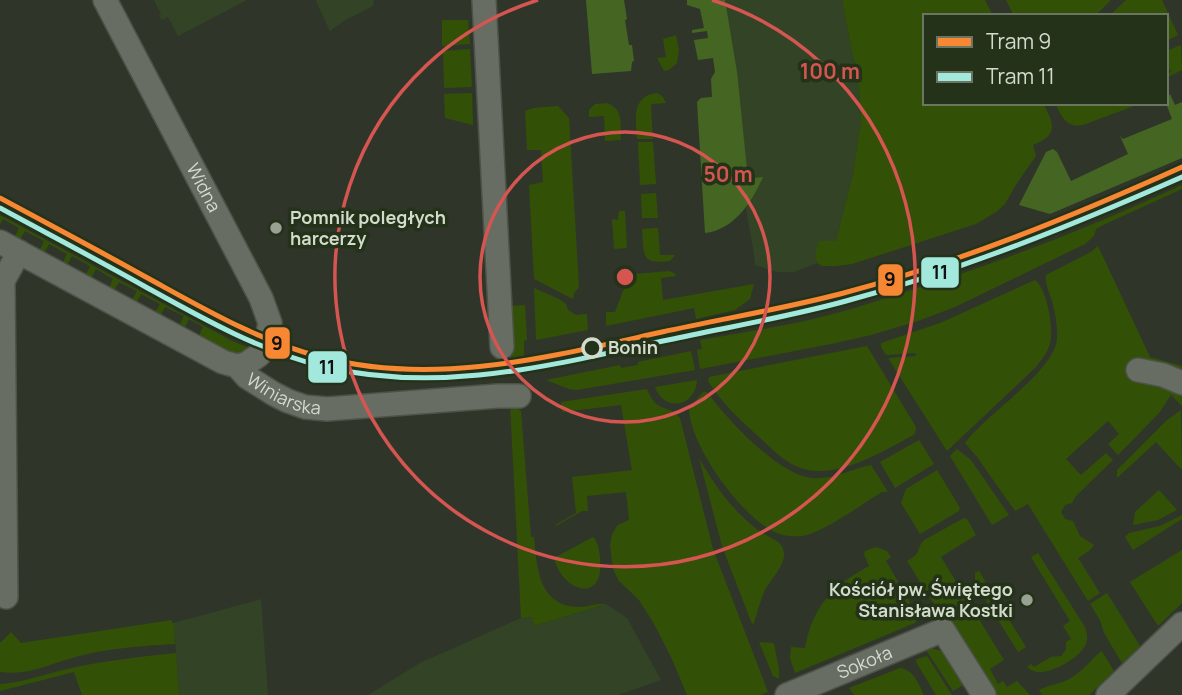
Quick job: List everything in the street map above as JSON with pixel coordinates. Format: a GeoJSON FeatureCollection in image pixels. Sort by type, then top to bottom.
{"type":"FeatureCollection","features":[{"type":"Feature","properties":{"kind":"street","name":"Widna"},"geometry":{"type":"LineString","coordinates":[[105,0],[270,318],[270,329],[263,350],[253,360],[237,366]]}},
{"type":"Feature","properties":{"kind":"street"},"geometry":{"type":"LineString","coordinates":[[484,0],[502,347]]}},
{"type":"Feature","properties":{"kind":"street","name":"Winiarska"},"geometry":{"type":"LineString","coordinates":[[9,247],[223,362],[237,366],[247,377],[274,394],[305,407],[327,409],[519,396]]}},
{"type":"Feature","properties":{"kind":"street"},"geometry":{"type":"LineString","coordinates":[[6,597],[3,281],[9,247]]}},
{"type":"Feature","properties":{"kind":"street"},"geometry":{"type":"LineString","coordinates":[[1138,370],[1163,375],[1182,383]]}},
{"type":"Feature","properties":{"kind":"street"},"geometry":{"type":"LineString","coordinates":[[1108,695],[1182,624]]}},
{"type":"Feature","properties":{"kind":"street","name":"Sokoła"},"geometry":{"type":"LineString","coordinates":[[787,695],[943,630],[984,695]]}},
{"type":"Feature","properties":{"kind":"shaded area"},"geometry":{"type":"Polygon","coordinates":[[[154,0],[247,0],[178,36],[168,17],[162,20],[159,16],[161,14],[154,0]]]}},
{"type":"Feature","properties":{"kind":"shaded area"},"geometry":{"type":"Polygon","coordinates":[[[317,0],[374,0],[373,6],[330,31],[317,0]]]}},
{"type":"Feature","properties":{"kind":"shaded area"},"geometry":{"type":"Polygon","coordinates":[[[721,0],[842,0],[859,87],[861,121],[853,174],[836,242],[815,255],[817,263],[794,272],[777,272],[755,265],[740,175],[721,0]]]}},
{"type":"Feature","properties":{"kind":"shaded area"},"geometry":{"type":"Polygon","coordinates":[[[261,599],[268,695],[179,695],[174,623],[261,599]]]}},
{"type":"Feature","properties":{"kind":"shaded area"},"geometry":{"type":"Polygon","coordinates":[[[606,604],[627,618],[661,680],[618,695],[368,695],[420,663],[521,618],[533,617],[534,626],[606,604]]]}},
{"type":"Feature","properties":{"kind":"green space"},"geometry":{"type":"Polygon","coordinates":[[[586,0],[624,0],[629,45],[632,45],[634,61],[631,71],[592,74],[586,0]]]}},
{"type":"Feature","properties":{"kind":"green space"},"geometry":{"type":"Polygon","coordinates":[[[687,0],[725,0],[737,72],[747,169],[744,169],[745,179],[763,177],[747,205],[733,221],[715,231],[705,233],[697,102],[701,98],[712,97],[711,79],[715,72],[713,58],[698,60],[694,40],[708,38],[707,31],[692,33],[692,30],[704,28],[700,9],[687,5],[687,0]]]}},
{"type":"Feature","properties":{"kind":"green space"},"geometry":{"type":"Polygon","coordinates":[[[842,0],[985,0],[992,14],[923,14],[923,105],[1044,105],[1052,128],[1047,137],[1033,145],[1036,156],[1005,204],[976,224],[852,264],[822,266],[817,263],[815,255],[819,241],[836,241],[853,174],[861,121],[859,87],[842,0]]]}},
{"type":"Feature","properties":{"kind":"green space"},"geometry":{"type":"Polygon","coordinates":[[[1006,0],[1111,0],[1097,14],[1013,14],[1006,0]]]}},
{"type":"Feature","properties":{"kind":"green space"},"geometry":{"type":"Polygon","coordinates":[[[1126,0],[1162,0],[1178,35],[1168,40],[1168,14],[1111,14],[1126,0]]]}},
{"type":"Feature","properties":{"kind":"green space"},"geometry":{"type":"Polygon","coordinates":[[[442,20],[468,20],[470,44],[442,46],[442,20]]]}},
{"type":"Feature","properties":{"kind":"green space"},"geometry":{"type":"Polygon","coordinates":[[[676,35],[679,50],[677,63],[664,71],[657,58],[666,57],[663,39],[676,35]]]}},
{"type":"Feature","properties":{"kind":"green space"},"geometry":{"type":"Polygon","coordinates":[[[1181,45],[1182,70],[1168,77],[1171,72],[1168,50],[1181,45]]]}},
{"type":"Feature","properties":{"kind":"green space"},"geometry":{"type":"Polygon","coordinates":[[[470,49],[472,87],[444,88],[443,51],[470,49]]]}},
{"type":"Feature","properties":{"kind":"green space"},"geometry":{"type":"Polygon","coordinates":[[[472,93],[473,125],[445,118],[444,94],[472,93]]]}},
{"type":"Feature","properties":{"kind":"green space"},"geometry":{"type":"Polygon","coordinates":[[[658,93],[666,103],[651,104],[653,139],[637,139],[636,116],[639,103],[643,98],[658,93]]]}},
{"type":"Feature","properties":{"kind":"green space"},"geometry":{"type":"Polygon","coordinates":[[[1170,94],[1175,105],[1182,102],[1182,158],[1050,214],[1019,205],[1046,152],[1053,149],[1057,152],[1071,181],[1128,154],[1120,136],[1123,139],[1172,119],[1168,97],[1170,94]]]}},
{"type":"Feature","properties":{"kind":"green space"},"geometry":{"type":"Polygon","coordinates":[[[607,103],[619,113],[621,140],[605,141],[604,116],[589,117],[589,110],[595,104],[607,103]]]}},
{"type":"Feature","properties":{"kind":"green space"},"geometry":{"type":"Polygon","coordinates":[[[1056,105],[1137,105],[1083,125],[1072,125],[1056,105]]]}},
{"type":"Feature","properties":{"kind":"green space"},"geometry":{"type":"Polygon","coordinates":[[[558,106],[569,118],[579,287],[573,299],[534,279],[529,185],[543,182],[541,150],[527,150],[525,111],[558,106]]]}},
{"type":"Feature","properties":{"kind":"green space"},"geometry":{"type":"Polygon","coordinates":[[[638,142],[653,142],[656,184],[640,185],[638,142]]]}},
{"type":"Feature","properties":{"kind":"green space"},"geometry":{"type":"Polygon","coordinates":[[[1182,185],[1182,189],[1099,227],[1085,244],[955,307],[871,335],[700,369],[697,350],[702,349],[700,340],[818,318],[943,280],[1047,243],[1182,185]]]}},
{"type":"Feature","properties":{"kind":"green space"},"geometry":{"type":"Polygon","coordinates":[[[656,193],[658,218],[642,218],[641,194],[656,193]]]}},
{"type":"Feature","properties":{"kind":"green space"},"geometry":{"type":"Polygon","coordinates":[[[619,211],[625,211],[627,248],[614,249],[612,219],[618,220],[619,211]]]}},
{"type":"Feature","properties":{"kind":"green space"},"geometry":{"type":"Polygon","coordinates":[[[0,215],[232,341],[252,349],[237,354],[218,349],[198,338],[203,327],[189,319],[183,331],[178,328],[184,316],[165,307],[159,318],[154,315],[160,304],[141,294],[135,305],[131,302],[137,291],[119,282],[113,292],[108,290],[113,279],[96,269],[90,280],[85,277],[90,266],[72,256],[66,267],[62,264],[67,254],[49,244],[43,255],[39,252],[44,241],[25,231],[19,241],[14,239],[19,228],[3,219],[0,224],[0,215]]]}},
{"type":"Feature","properties":{"kind":"green space"},"geometry":{"type":"Polygon","coordinates":[[[658,228],[660,255],[675,255],[670,261],[653,261],[648,259],[644,251],[642,229],[658,228]]]}},
{"type":"Feature","properties":{"kind":"green space"},"geometry":{"type":"Polygon","coordinates":[[[1098,246],[1150,357],[1182,366],[1182,406],[1171,395],[1159,413],[1118,455],[1108,444],[1119,434],[1108,421],[1066,459],[1081,475],[1106,453],[1113,460],[1072,503],[1065,505],[1061,512],[1065,519],[1073,521],[1080,536],[1094,545],[1078,558],[1100,593],[1088,601],[1028,504],[1015,511],[965,443],[1032,379],[1053,352],[1057,325],[1046,275],[1098,246]]]}},
{"type":"Feature","properties":{"kind":"green space"},"geometry":{"type":"Polygon","coordinates":[[[669,271],[676,276],[661,278],[663,300],[754,284],[750,299],[735,310],[696,319],[694,308],[606,326],[606,312],[615,312],[623,291],[634,274],[669,271]]]}},
{"type":"Feature","properties":{"kind":"green space"},"geometry":{"type":"Polygon","coordinates":[[[1035,280],[1043,292],[1050,319],[1051,337],[1046,353],[1036,367],[947,451],[888,358],[916,356],[915,353],[886,355],[881,343],[940,323],[1035,280]]]}},
{"type":"Feature","properties":{"kind":"green space"},"geometry":{"type":"Polygon","coordinates":[[[534,288],[559,299],[576,315],[587,314],[588,330],[536,340],[534,288]]]}},
{"type":"Feature","properties":{"kind":"green space"},"geometry":{"type":"Polygon","coordinates":[[[525,305],[527,340],[524,341],[524,356],[493,361],[513,348],[510,306],[525,305]]]}},
{"type":"Feature","properties":{"kind":"green space"},"geometry":{"type":"Polygon","coordinates":[[[867,346],[916,427],[915,434],[874,456],[843,468],[812,471],[787,461],[738,418],[708,381],[709,377],[867,346]]]}},
{"type":"Feature","properties":{"kind":"green space"},"geometry":{"type":"Polygon","coordinates":[[[691,351],[695,370],[577,390],[546,380],[620,365],[621,368],[638,365],[638,362],[691,351]]]}},
{"type":"Feature","properties":{"kind":"green space"},"geometry":{"type":"Polygon","coordinates":[[[697,380],[691,396],[679,403],[665,400],[655,387],[697,380]]]}},
{"type":"Feature","properties":{"kind":"green space"},"geometry":{"type":"Polygon","coordinates":[[[647,389],[655,402],[680,418],[713,549],[768,692],[760,695],[687,695],[653,622],[639,600],[619,581],[613,569],[610,545],[612,534],[618,525],[629,520],[626,492],[587,496],[588,511],[582,511],[555,525],[576,513],[572,477],[632,470],[621,405],[562,412],[561,402],[647,389]]]}},
{"type":"Feature","properties":{"kind":"green space"},"geometry":{"type":"Polygon","coordinates":[[[703,392],[707,392],[754,444],[784,467],[799,475],[820,478],[871,465],[888,492],[882,492],[811,534],[794,536],[775,532],[758,521],[731,494],[707,459],[691,424],[689,409],[703,392]]]}},
{"type":"Feature","properties":{"kind":"green space"},"geometry":{"type":"Polygon","coordinates":[[[510,404],[521,411],[531,537],[534,537],[542,583],[555,600],[565,605],[579,607],[606,604],[534,626],[532,617],[521,618],[510,404]]]}},
{"type":"Feature","properties":{"kind":"green space"},"geometry":{"type":"Polygon","coordinates":[[[1181,410],[1182,470],[1156,442],[1117,478],[1117,470],[1166,421],[1181,410]]]}},
{"type":"Feature","properties":{"kind":"green space"},"geometry":{"type":"Polygon","coordinates":[[[919,440],[934,464],[895,488],[880,462],[919,440]]]}},
{"type":"Feature","properties":{"kind":"green space"},"geometry":{"type":"Polygon","coordinates":[[[957,449],[971,460],[1009,515],[992,525],[950,456],[957,449]]]}},
{"type":"Feature","properties":{"kind":"green space"},"geometry":{"type":"Polygon","coordinates":[[[699,458],[732,506],[749,523],[778,542],[783,549],[782,563],[764,592],[752,624],[722,546],[699,458]]]}},
{"type":"Feature","properties":{"kind":"green space"},"geometry":{"type":"Polygon","coordinates":[[[937,470],[960,508],[920,534],[901,503],[906,489],[937,470]]]}},
{"type":"Feature","properties":{"kind":"green space"},"geometry":{"type":"Polygon","coordinates":[[[1159,490],[1177,510],[1158,520],[1133,525],[1135,512],[1159,490]]]}},
{"type":"Feature","properties":{"kind":"green space"},"geometry":{"type":"Polygon","coordinates":[[[1182,515],[1182,519],[1133,550],[1125,537],[1129,533],[1160,526],[1182,515]]]}},
{"type":"Feature","properties":{"kind":"green space"},"geometry":{"type":"Polygon","coordinates":[[[964,518],[976,535],[941,557],[1004,660],[990,669],[998,684],[1003,681],[1007,687],[1017,681],[1030,695],[995,695],[946,616],[931,600],[907,561],[917,553],[924,540],[964,518]]]}},
{"type":"Feature","properties":{"kind":"green space"},"geometry":{"type":"Polygon","coordinates":[[[593,537],[599,550],[600,573],[596,583],[590,588],[582,588],[565,579],[554,558],[593,537]]]}},
{"type":"Feature","properties":{"kind":"green space"},"geometry":{"type":"Polygon","coordinates":[[[876,547],[887,551],[891,557],[886,561],[915,611],[915,623],[795,673],[790,658],[791,647],[805,648],[813,620],[826,599],[845,581],[869,566],[865,551],[876,547]]]}},
{"type":"Feature","properties":{"kind":"green space"},"geometry":{"type":"Polygon","coordinates":[[[1182,550],[1182,603],[1158,626],[1130,582],[1182,550]]]}},
{"type":"Feature","properties":{"kind":"green space"},"geometry":{"type":"Polygon","coordinates":[[[1038,553],[1085,627],[1087,638],[1083,649],[1072,660],[1043,672],[1027,667],[1031,664],[1034,667],[1051,657],[1061,656],[1066,650],[1066,642],[1071,639],[1063,626],[1070,621],[1031,557],[1038,553]]]}},
{"type":"Feature","properties":{"kind":"green space"},"geometry":{"type":"Polygon","coordinates":[[[979,571],[1026,647],[1018,652],[975,583],[975,573],[979,571]]]}},
{"type":"Feature","properties":{"kind":"green space"},"geometry":{"type":"Polygon","coordinates":[[[1107,593],[1140,646],[1122,663],[1090,604],[1107,593]]]}},
{"type":"Feature","properties":{"kind":"green space"},"geometry":{"type":"Polygon","coordinates":[[[172,620],[175,644],[103,651],[31,671],[0,672],[0,643],[11,632],[21,643],[172,620]]]}},
{"type":"Feature","properties":{"kind":"green space"},"geometry":{"type":"Polygon","coordinates":[[[759,642],[774,643],[779,679],[773,676],[759,642]]]}},
{"type":"Feature","properties":{"kind":"green space"},"geometry":{"type":"Polygon","coordinates":[[[929,648],[948,655],[967,683],[953,691],[926,650],[929,648]]]}},
{"type":"Feature","properties":{"kind":"green space"},"geometry":{"type":"Polygon","coordinates":[[[1101,651],[1114,671],[1089,695],[1042,695],[1039,690],[1071,678],[1101,651]]]}},
{"type":"Feature","properties":{"kind":"green space"},"geometry":{"type":"Polygon","coordinates":[[[176,653],[179,695],[82,695],[74,672],[0,691],[0,684],[77,667],[176,653]]]}},
{"type":"Feature","properties":{"kind":"green space"},"geometry":{"type":"Polygon","coordinates":[[[927,656],[952,695],[936,695],[916,662],[917,659],[927,656]]]}},
{"type":"Feature","properties":{"kind":"green space"},"geometry":{"type":"Polygon","coordinates":[[[900,668],[912,674],[924,695],[854,695],[849,688],[900,668]]]}},
{"type":"Feature","properties":{"kind":"tram line","name":"9"},"geometry":{"type":"LineString","coordinates":[[0,198],[208,311],[275,342],[321,357],[364,366],[449,369],[577,351],[796,304],[884,282],[1014,238],[1182,167]]}},
{"type":"Feature","properties":{"kind":"tram line","name":"11"},"geometry":{"type":"LineString","coordinates":[[0,208],[208,321],[275,351],[321,366],[366,374],[409,378],[453,377],[581,359],[846,301],[1017,245],[1182,177]]}},
{"type":"Feature","properties":{"kind":"place","name":"Pomnik poległych harcerzy"},"geometry":{"type":"Point","coordinates":[276,228]}},
{"type":"Feature","properties":{"kind":"place","name":"Bonin"},"geometry":{"type":"Point","coordinates":[592,348]}},
{"type":"Feature","properties":{"kind":"place","name":"Kościół pw. Świętego Stanisława Kostki"},"geometry":{"type":"Point","coordinates":[1027,600]}}]}
